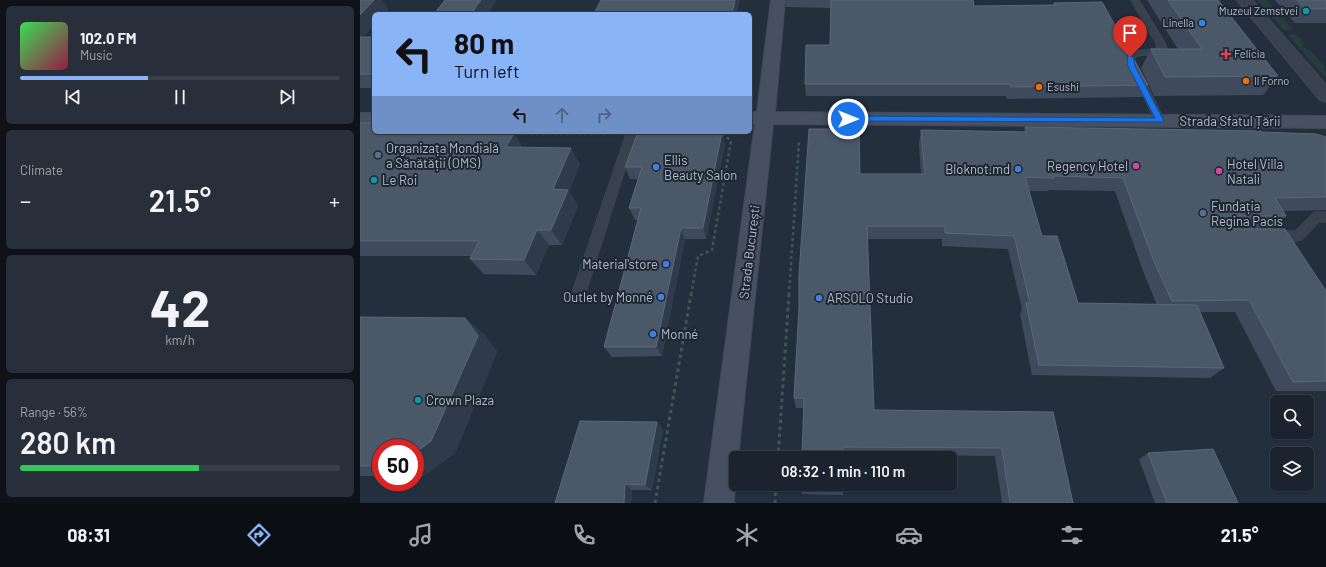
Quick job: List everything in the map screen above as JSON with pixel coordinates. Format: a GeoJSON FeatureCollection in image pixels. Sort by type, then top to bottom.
{"type":"FeatureCollection","features":[{"type":"Feature","properties":{"kind":"main road","name":"Strada București"},"geometry":{"type":"LineString","coordinates":[[719,503],[758,118],[778,0]]}},
{"type":"Feature","properties":{"kind":"main road","name":"Strada Sfatul Țării"},"geometry":{"type":"LineString","coordinates":[[758,118],[1326,122]]}},
{"type":"Feature","properties":{"kind":"main road"},"geometry":{"type":"LineString","coordinates":[[360,119],[372,119]]}},
{"type":"Feature","properties":{"kind":"street"},"geometry":{"type":"LineString","coordinates":[[1244,0],[1326,96]]}},
{"type":"Feature","properties":{"kind":"lane"},"geometry":{"type":"LineString","coordinates":[[1135,0],[1160,42],[1162,49],[1155,52],[1133,53],[1130,57],[1130,61],[1160,121]]}},
{"type":"Feature","properties":{"kind":"lane"},"geometry":{"type":"LineString","coordinates":[[578,296],[632,134]]}},
{"type":"Feature","properties":{"kind":"lane"},"geometry":{"type":"LineString","coordinates":[[1261,236],[1298,236],[1316,217],[1326,217]]}},
{"type":"Feature","properties":{"kind":"path"},"geometry":{"type":"LineString","coordinates":[[655,503],[669,428],[678,362],[698,256],[712,250],[731,141],[724,135],[717,135]]}},
{"type":"Feature","properties":{"kind":"path"},"geometry":{"type":"LineString","coordinates":[[778,451],[799,142]]}},
{"type":"Feature","properties":{"kind":"path"},"geometry":{"type":"LineString","coordinates":[[775,503],[776,491]]}},
{"type":"Feature","properties":{"kind":"green space"},"geometry":{"type":"Polygon","coordinates":[[[1257,0],[1266,0],[1277,13],[1274,13],[1279,18],[1283,18],[1293,30],[1284,30],[1257,0]]]}},
{"type":"Feature","properties":{"kind":"green space"},"geometry":{"type":"Polygon","coordinates":[[[1288,35],[1296,35],[1305,44],[1301,44],[1307,50],[1310,50],[1326,68],[1324,70],[1326,72],[1326,78],[1288,35]]]}},
{"type":"Feature","properties":{"kind":"building"},"geometry":{"type":"Polygon","coordinates":[[[360,0],[374,0],[360,15],[360,0]]]}},
{"type":"Feature","properties":{"kind":"building"},"geometry":{"type":"Polygon","coordinates":[[[445,0],[481,0],[472,12],[436,12],[445,0]]]}},
{"type":"Feature","properties":{"kind":"building"},"geometry":{"type":"Polygon","coordinates":[[[601,0],[735,0],[732,12],[595,12],[601,0]]]}},
{"type":"Feature","properties":{"kind":"building"},"geometry":{"type":"Polygon","coordinates":[[[831,0],[973,0],[974,6],[1055,5],[1054,3],[1102,2],[1148,85],[1011,87],[1010,84],[805,84],[806,45],[830,45],[831,0]]]}},
{"type":"Feature","properties":{"kind":"building"},"geometry":{"type":"Polygon","coordinates":[[[1168,0],[1218,0],[1278,76],[1165,77],[1151,49],[1202,49],[1168,0]]]}},
{"type":"Feature","properties":{"kind":"building"},"geometry":{"type":"Polygon","coordinates":[[[1297,0],[1326,0],[1326,9],[1305,9],[1297,0]]]}},
{"type":"Feature","properties":{"kind":"building"},"geometry":{"type":"Polygon","coordinates":[[[360,37],[372,37],[372,74],[360,74],[360,37]]]}},
{"type":"Feature","properties":{"kind":"building"},"geometry":{"type":"Polygon","coordinates":[[[360,123],[372,123],[372,134],[513,134],[506,147],[571,148],[553,189],[568,190],[551,230],[537,230],[524,260],[470,259],[479,241],[360,241],[360,123]]]}},
{"type":"Feature","properties":{"kind":"building"},"geometry":{"type":"Polygon","coordinates":[[[1025,127],[1261,131],[1316,134],[1326,137],[1326,197],[1275,198],[1286,216],[1236,216],[1230,217],[1228,223],[1231,227],[1236,229],[1285,229],[1326,291],[1326,381],[1293,382],[1249,300],[1172,301],[1153,259],[1123,178],[1054,176],[1054,178],[1025,177],[1042,236],[1057,236],[1078,303],[1197,305],[1224,368],[1039,365],[1026,303],[1030,303],[1014,236],[945,233],[945,226],[867,226],[874,410],[1053,412],[1073,503],[1010,503],[1002,448],[843,447],[843,451],[802,451],[804,398],[794,398],[799,307],[799,275],[809,129],[859,129],[860,174],[925,174],[921,130],[1027,132],[1025,127]]]}},
{"type":"Feature","properties":{"kind":"building"},"geometry":{"type":"Polygon","coordinates":[[[637,134],[722,134],[703,228],[681,228],[656,347],[604,347],[641,208],[629,208],[642,167],[625,167],[637,134]]]}},
{"type":"Feature","properties":{"kind":"building","name":"Crown Plaza"},"geometry":{"type":"Polygon","coordinates":[[[360,317],[465,318],[478,336],[431,441],[424,446],[424,439],[372,439],[372,466],[360,466],[360,317]]]}},
{"type":"Feature","properties":{"kind":"building"},"geometry":{"type":"Polygon","coordinates":[[[580,421],[657,422],[645,485],[625,484],[624,503],[555,503],[580,421]]]}},
{"type":"Feature","properties":{"kind":"building"},"geometry":{"type":"Polygon","coordinates":[[[1213,449],[1238,503],[1167,503],[1148,453],[1213,449]]]}},
{"type":"Feature","properties":{"kind":"place","name":"Muzeul Zemstvei"},"geometry":{"type":"Point","coordinates":[1306,11]}},
{"type":"Feature","properties":{"kind":"place","name":"Linella"},"geometry":{"type":"Point","coordinates":[1202,23]}},
{"type":"Feature","properties":{"kind":"place","name":"Felicia"},"geometry":{"type":"Point","coordinates":[1226,54]}},
{"type":"Feature","properties":{"kind":"place","name":"Il Forno"},"geometry":{"type":"Point","coordinates":[1246,81]}},
{"type":"Feature","properties":{"kind":"place","name":"Esushi"},"geometry":{"type":"Point","coordinates":[1039,87]}},
{"type":"Feature","properties":{"kind":"place","name":"Organizața Mondială a Sănătății (OMS)"},"geometry":{"type":"Point","coordinates":[378,155]}},
{"type":"Feature","properties":{"kind":"place","name":"Regency Hotel"},"geometry":{"type":"Point","coordinates":[1136,166]}},
{"type":"Feature","properties":{"kind":"place","name":"Ellis Beauty Salon"},"geometry":{"type":"Point","coordinates":[656,167]}},
{"type":"Feature","properties":{"kind":"place","name":"Bloknot.md"},"geometry":{"type":"Point","coordinates":[1018,169]}},
{"type":"Feature","properties":{"kind":"place","name":"Hotel Villa Natali"},"geometry":{"type":"Point","coordinates":[1219,171]}},
{"type":"Feature","properties":{"kind":"place","name":"Le Roi"},"geometry":{"type":"Point","coordinates":[374,180]}},
{"type":"Feature","properties":{"kind":"place","name":"Fundația Regina Pacis"},"geometry":{"type":"Point","coordinates":[1203,213]}},
{"type":"Feature","properties":{"kind":"place","name":"Material'store"},"geometry":{"type":"Point","coordinates":[666,264]}},
{"type":"Feature","properties":{"kind":"place","name":"Outlet by Monné"},"geometry":{"type":"Point","coordinates":[661,297]}},
{"type":"Feature","properties":{"kind":"place","name":"ARSOLO Studio"},"geometry":{"type":"Point","coordinates":[819,298]}},
{"type":"Feature","properties":{"kind":"place","name":"Monné"},"geometry":{"type":"Point","coordinates":[653,334]}},
{"type":"Feature","properties":{"kind":"place","name":"Crown Plaza"},"geometry":{"type":"Point","coordinates":[418,400]}},
{"type":"Feature","properties":{"kind":"route"},"geometry":{"type":"LineString","coordinates":[[848,119],[1160,121],[1132,66],[1130,57]]}}]}
